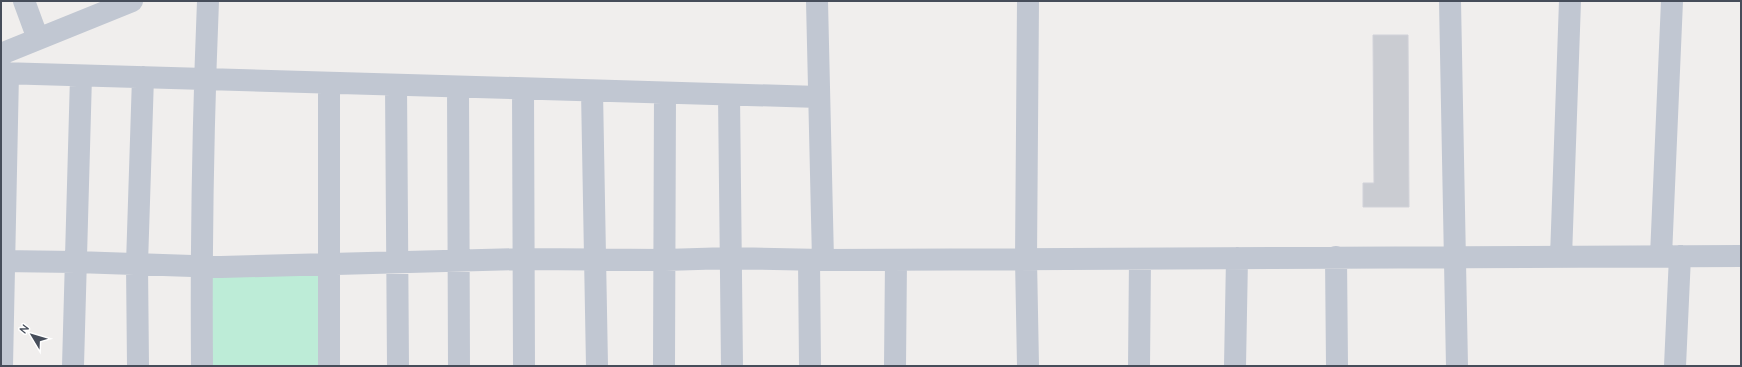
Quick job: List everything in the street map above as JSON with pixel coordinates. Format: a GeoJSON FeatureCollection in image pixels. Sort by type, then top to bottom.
{"type":"FeatureCollection","features":[{"type":"Feature","properties":{"kind":"street"},"geometry":{"type":"LineString","coordinates":[[24,1],[38,39]]}},
{"type":"Feature","properties":{"kind":"street"},"geometry":{"type":"LineString","coordinates":[[202,366],[201,266],[204,79],[208,1]]}},
{"type":"Feature","properties":{"kind":"street"},"geometry":{"type":"LineString","coordinates":[[810,366],[816,260],[819,97],[817,1]]}},
{"type":"Feature","properties":{"kind":"street"},"geometry":{"type":"LineString","coordinates":[[1028,1],[1026,259],[1028,366]]}},
{"type":"Feature","properties":{"kind":"street"},"geometry":{"type":"LineString","coordinates":[[1450,1],[1457,366]]}},
{"type":"Feature","properties":{"kind":"street"},"geometry":{"type":"LineString","coordinates":[[1561,257],[1570,1]]}},
{"type":"Feature","properties":{"kind":"street"},"geometry":{"type":"LineString","coordinates":[[1672,1],[1670,256],[1675,366]]}},
{"type":"Feature","properties":{"kind":"street"},"geometry":{"type":"LineString","coordinates":[[3,67],[38,39],[127,2]]}},
{"type":"Feature","properties":{"kind":"street"},"geometry":{"type":"LineString","coordinates":[[3,67],[81,76],[819,97]]}},
{"type":"Feature","properties":{"kind":"street"},"geometry":{"type":"LineString","coordinates":[[2,366],[3,67]]}},
{"type":"Feature","properties":{"kind":"street"},"geometry":{"type":"LineString","coordinates":[[73,366],[81,76]]}},
{"type":"Feature","properties":{"kind":"street"},"geometry":{"type":"LineString","coordinates":[[138,366],[137,264],[143,77]]}},
{"type":"Feature","properties":{"kind":"street"},"geometry":{"type":"LineString","coordinates":[[329,83],[329,366]]}},
{"type":"Feature","properties":{"kind":"street"},"geometry":{"type":"LineString","coordinates":[[396,85],[398,366]]}},
{"type":"Feature","properties":{"kind":"street"},"geometry":{"type":"LineString","coordinates":[[458,87],[459,366]]}},
{"type":"Feature","properties":{"kind":"street"},"geometry":{"type":"LineString","coordinates":[[523,88],[524,366]]}},
{"type":"Feature","properties":{"kind":"street"},"geometry":{"type":"LineString","coordinates":[[592,91],[597,366]]}},
{"type":"Feature","properties":{"kind":"street"},"geometry":{"type":"LineString","coordinates":[[664,366],[665,93]]}},
{"type":"Feature","properties":{"kind":"street"},"geometry":{"type":"LineString","coordinates":[[729,94],[732,366]]}},
{"type":"Feature","properties":{"kind":"street"},"geometry":{"type":"LineString","coordinates":[[2,261],[221,267],[523,259],[665,260],[730,258],[896,260],[1741,256]]}},
{"type":"Feature","properties":{"kind":"street"},"geometry":{"type":"LineString","coordinates":[[1336,257],[1337,366]]}},
{"type":"Feature","properties":{"kind":"street"},"geometry":{"type":"LineString","coordinates":[[1139,366],[1140,258]]}},
{"type":"Feature","properties":{"kind":"street"},"geometry":{"type":"LineString","coordinates":[[1235,366],[1237,258]]}},
{"type":"Feature","properties":{"kind":"street"},"geometry":{"type":"LineString","coordinates":[[895,366],[896,260]]}},
{"type":"Feature","properties":{"kind":"green space"},"geometry":{"type":"Polygon","coordinates":[[[324,268],[324,366],[206,366],[205,270],[324,268]]]}},
{"type":"Feature","properties":{"kind":"building"},"geometry":{"type":"Polygon","coordinates":[[[1373,35],[1408,35],[1409,207],[1363,207],[1363,183],[1374,183],[1373,35]]]}}]}
